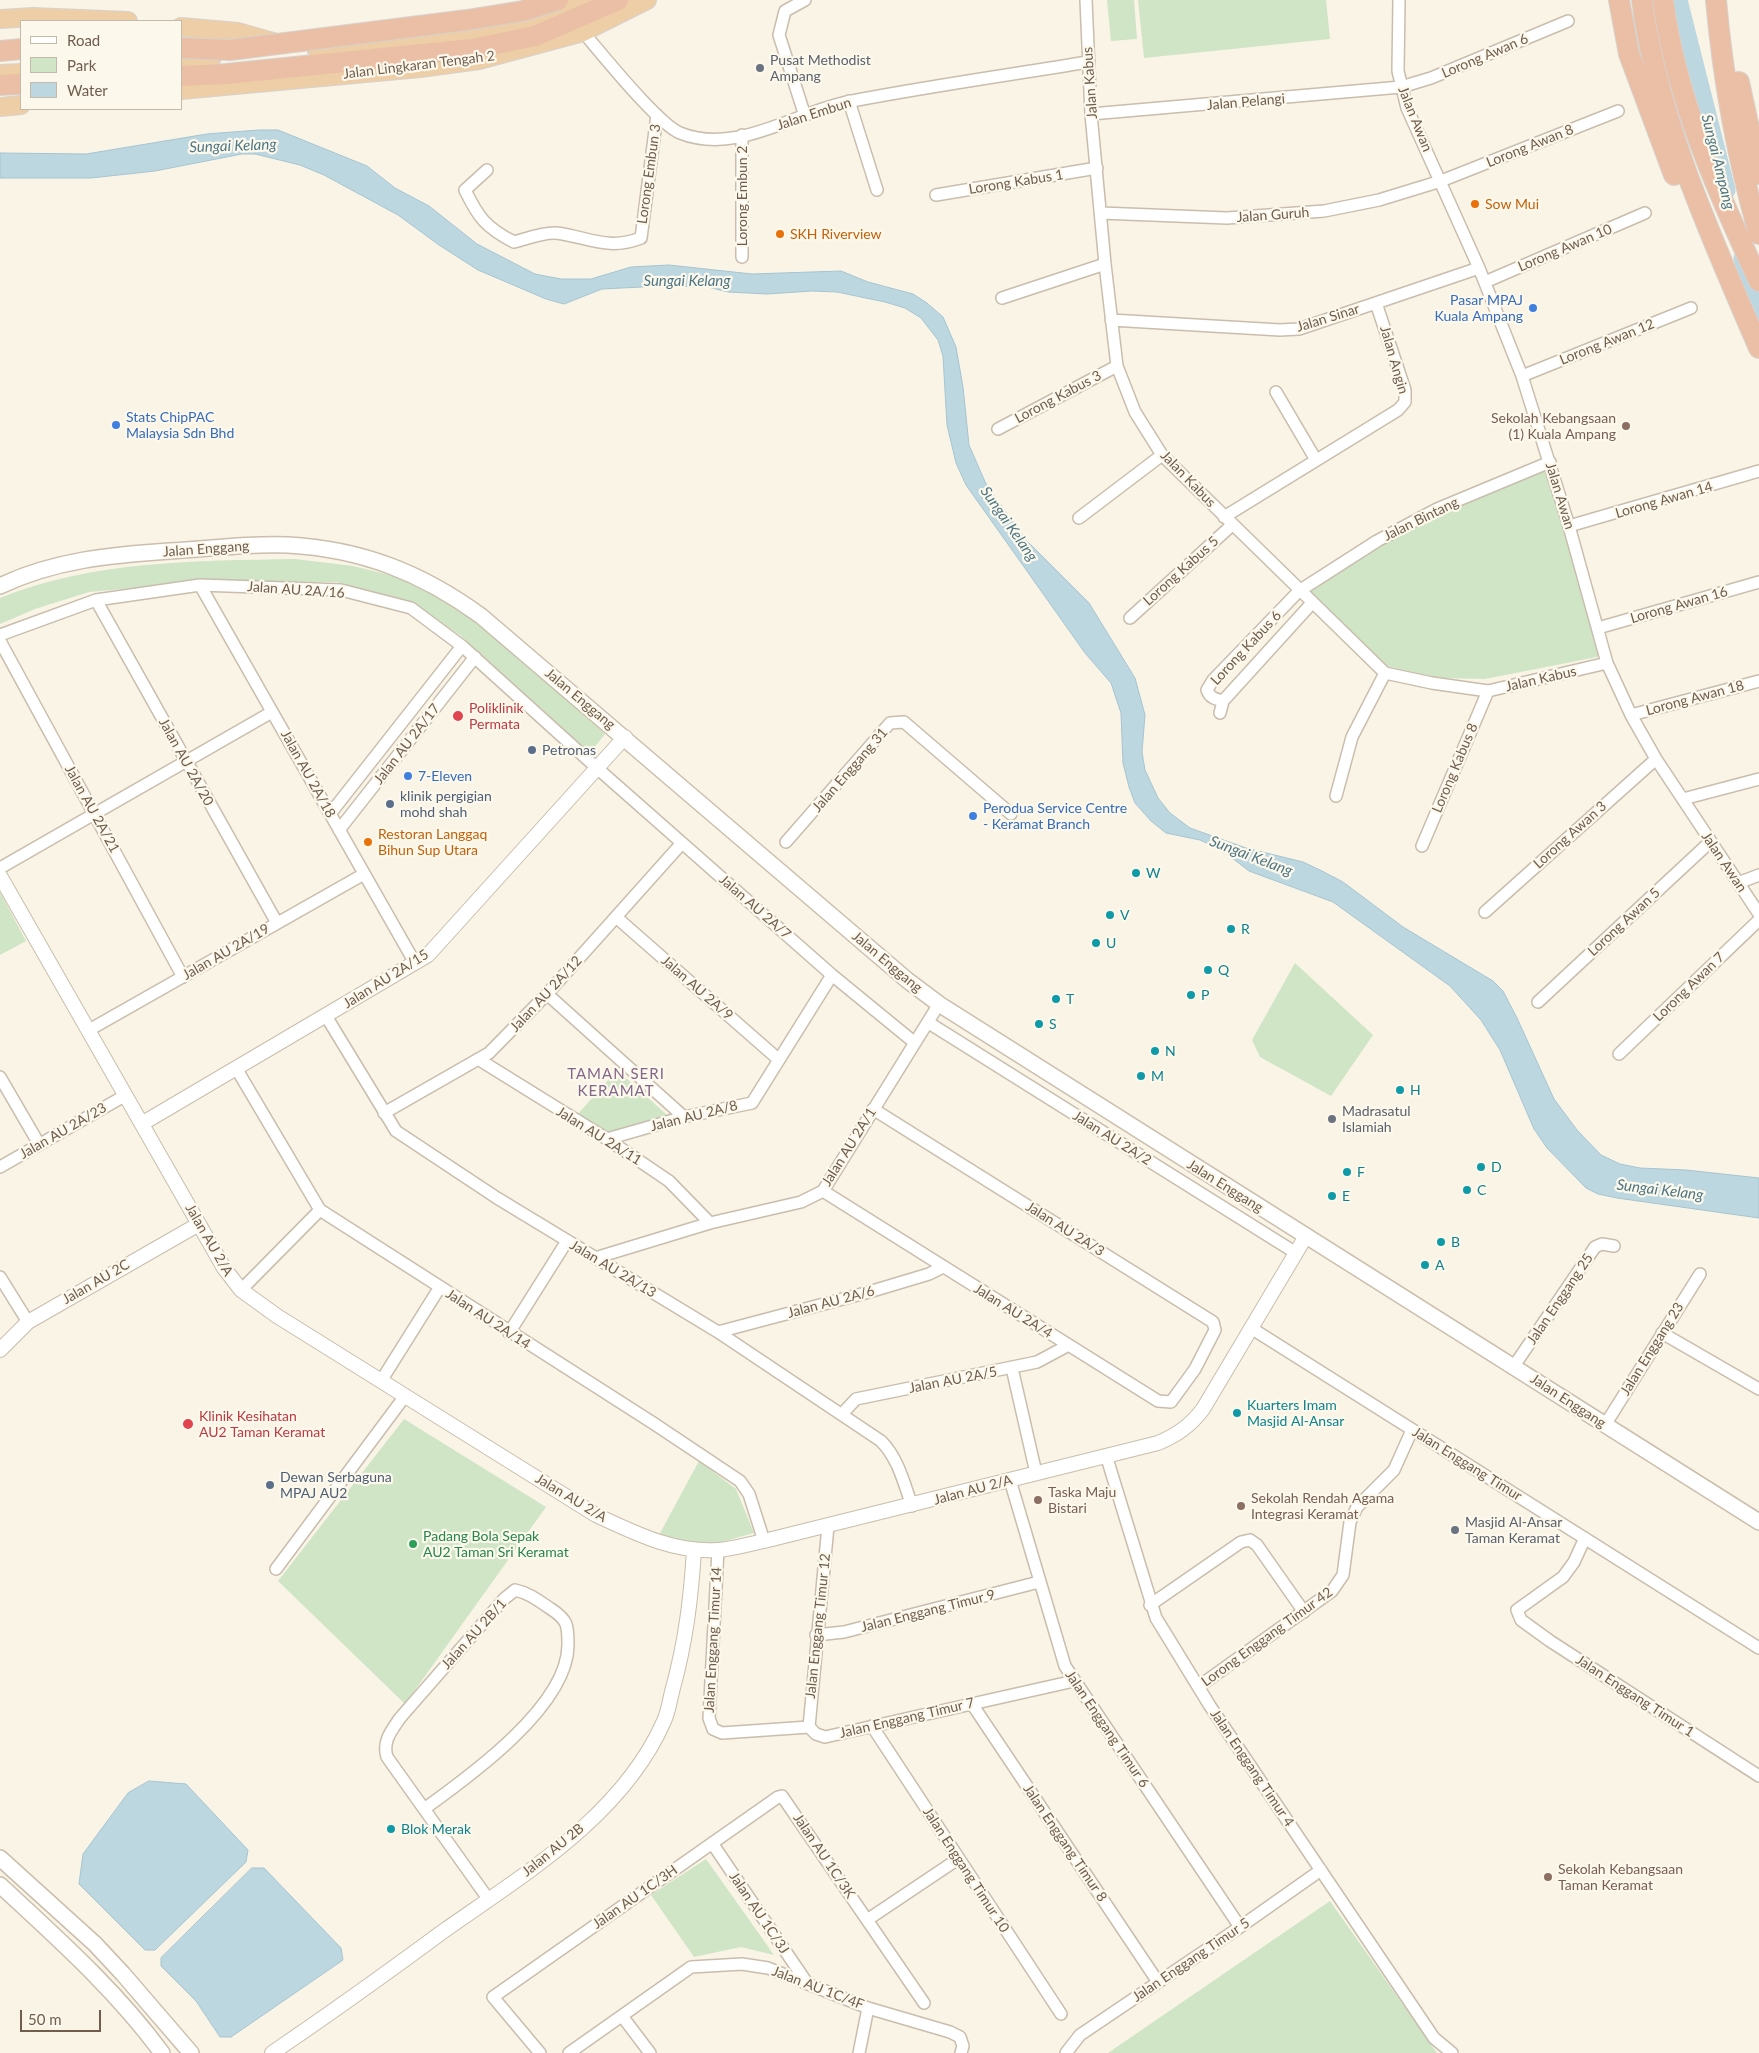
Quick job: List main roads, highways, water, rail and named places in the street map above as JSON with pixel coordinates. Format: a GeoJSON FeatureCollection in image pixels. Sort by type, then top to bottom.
{"type":"FeatureCollection","features":[{"type":"Feature","properties":{"kind":"highway"},"geometry":{"type":"LineString","coordinates":[[182,48],[230,50],[467,20],[523,11],[558,0]]}},
{"type":"Feature","properties":{"kind":"highway","name":"Jalan Lingkaran Tengah 2"},"geometry":{"type":"LineString","coordinates":[[182,59],[468,37],[516,27],[588,0]]}},
{"type":"Feature","properties":{"kind":"highway"},"geometry":{"type":"LineString","coordinates":[[182,76],[226,74],[472,49],[535,36],[618,0]]}},
{"type":"Feature","properties":{"kind":"highway","name":"Jalan Lingkaran Tengah 2"},"geometry":{"type":"LineString","coordinates":[[182,90],[420,68],[479,60],[584,32],[647,0]]}},
{"type":"Feature","properties":{"kind":"highway"},"geometry":{"type":"LineString","coordinates":[[1619,0],[1629,54],[1688,209],[1732,285]]}},
{"type":"Feature","properties":{"kind":"highway"},"geometry":{"type":"LineString","coordinates":[[1662,0],[1686,106],[1712,178],[1759,281]]}},
{"type":"Feature","properties":{"kind":"highway"},"geometry":{"type":"LineString","coordinates":[[1717,0],[1720,44],[1734,132],[1759,234]]}},
{"type":"Feature","properties":{"kind":"highway"},"geometry":{"type":"LineString","coordinates":[[1717,0],[1730,39],[1759,174]]}},
{"type":"Feature","properties":{"kind":"highway"},"geometry":{"type":"LineString","coordinates":[[1641,3],[1659,88],[1683,162],[1759,348]]}},
{"type":"Feature","properties":{"kind":"highway"},"geometry":{"type":"LineString","coordinates":[[0,19],[33,17],[104,20]]}},
{"type":"Feature","properties":{"kind":"highway"},"geometry":{"type":"LineString","coordinates":[[182,27],[238,32],[298,49]]}},
{"type":"Feature","properties":{"kind":"highway"},"geometry":{"type":"LineString","coordinates":[[0,51],[20,49]]}},
{"type":"Feature","properties":{"kind":"highway"},"geometry":{"type":"LineString","coordinates":[[0,74],[20,73]]}},
{"type":"Feature","properties":{"kind":"highway"},"geometry":{"type":"LineString","coordinates":[[0,85],[20,84]]}},
{"type":"Feature","properties":{"kind":"highway"},"geometry":{"type":"LineString","coordinates":[[0,107],[20,105]]}},
{"type":"Feature","properties":{"kind":"main road","name":"Jalan Enggang"},"geometry":{"type":"LineString","coordinates":[[0,586],[72,561],[108,555],[287,545],[330,549],[372,559],[419,576],[450,593],[481,616],[625,736],[907,980],[939,1004],[1759,1522]]}},
{"type":"Feature","properties":{"kind":"main road"},"geometry":{"type":"LineString","coordinates":[[0,1858],[95,1944],[191,2053]]}},
{"type":"Feature","properties":{"kind":"main road"},"geometry":{"type":"LineString","coordinates":[[0,1885],[80,1958],[132,2015],[162,2053]]}},
{"type":"Feature","properties":{"kind":"water","name":"Sungai Kelang"},"geometry":{"type":"Polygon","coordinates":[[[278,130],[367,166],[395,188],[429,206],[477,244],[535,274],[561,279],[591,279],[631,267],[669,265],[752,274],[841,271],[868,282],[913,294],[927,303],[943,317],[956,347],[963,387],[969,445],[986,484],[1026,540],[1089,603],[1135,678],[1145,715],[1142,752],[1145,770],[1158,798],[1170,813],[1190,828],[1246,848],[1303,862],[1320,870],[1343,882],[1403,927],[1493,981],[1503,991],[1517,1018],[1554,1099],[1577,1130],[1601,1155],[1620,1164],[1640,1168],[1686,1170],[1759,1178],[1759,1218],[1617,1198],[1598,1194],[1586,1188],[1547,1148],[1534,1129],[1500,1050],[1481,1020],[1450,986],[1333,902],[1249,871],[1223,851],[1200,840],[1166,833],[1151,821],[1135,803],[1129,787],[1123,763],[1121,713],[1111,683],[1085,653],[966,485],[956,463],[947,425],[943,356],[938,340],[921,318],[905,308],[837,292],[812,291],[767,294],[728,292],[708,287],[662,286],[602,289],[564,304],[546,299],[478,270],[398,215],[324,175],[300,165],[255,154],[242,154],[155,171],[91,178],[0,178],[0,153],[86,154],[207,134],[278,130]]]}},
{"type":"Feature","properties":{"kind":"water"},"geometry":{"type":"Polygon","coordinates":[[[149,1781],[186,1784],[248,1850],[246,1862],[155,1950],[145,1950],[79,1884],[83,1854],[128,1793],[149,1781]]]}},
{"type":"Feature","properties":{"kind":"water"},"geometry":{"type":"Polygon","coordinates":[[[252,1868],[264,1868],[341,1948],[343,1960],[231,2037],[220,2037],[196,2001],[161,1966],[161,1958],[252,1868]]]}},
{"type":"Feature","properties":{"kind":"waterway","name":"Sungai Ampang"},"geometry":{"type":"LineString","coordinates":[[1678,0],[1726,190]]}},
{"type":"Feature","properties":{"kind":"waterway","name":"Sungai Ampang"},"geometry":{"type":"LineString","coordinates":[[1743,258],[1759,323]]}},
{"type":"Feature","properties":{"kind":"place","name":"Pusat Methodist Ampang"},"geometry":{"type":"Point","coordinates":[760,68]}},
{"type":"Feature","properties":{"kind":"place","name":"Sow Mui"},"geometry":{"type":"Point","coordinates":[1475,204]}},
{"type":"Feature","properties":{"kind":"place","name":"SKH Riverview"},"geometry":{"type":"Point","coordinates":[780,234]}},
{"type":"Feature","properties":{"kind":"place","name":"Pasar MPAJ Kuala Ampang"},"geometry":{"type":"Point","coordinates":[1533,308]}},
{"type":"Feature","properties":{"kind":"place","name":"Stats ChipPAC Malaysia Sdn Bhd"},"geometry":{"type":"Point","coordinates":[116,425]}},
{"type":"Feature","properties":{"kind":"place","name":"Sekolah Kebangsaan (1) Kuala Ampang"},"geometry":{"type":"Point","coordinates":[1626,426]}},
{"type":"Feature","properties":{"kind":"place","name":"Poliklinik Permata"},"geometry":{"type":"Point","coordinates":[458,716]}},
{"type":"Feature","properties":{"kind":"place","name":"Petronas"},"geometry":{"type":"Point","coordinates":[532,750]}},
{"type":"Feature","properties":{"kind":"place","name":"7-Eleven"},"geometry":{"type":"Point","coordinates":[408,776]}},
{"type":"Feature","properties":{"kind":"place","name":"klinik pergigian mohd shah"},"geometry":{"type":"Point","coordinates":[390,804]}},
{"type":"Feature","properties":{"kind":"place","name":"Perodua Service Centre - Keramat Branch"},"geometry":{"type":"Point","coordinates":[973,816]}},
{"type":"Feature","properties":{"kind":"place","name":"Restoran Langgaq Bihun Sup Utara"},"geometry":{"type":"Point","coordinates":[368,842]}},
{"type":"Feature","properties":{"kind":"place","name":"W"},"geometry":{"type":"Point","coordinates":[1136,873]}},
{"type":"Feature","properties":{"kind":"place","name":"V"},"geometry":{"type":"Point","coordinates":[1110,915]}},
{"type":"Feature","properties":{"kind":"place","name":"R"},"geometry":{"type":"Point","coordinates":[1231,929]}},
{"type":"Feature","properties":{"kind":"place","name":"U"},"geometry":{"type":"Point","coordinates":[1096,943]}},
{"type":"Feature","properties":{"kind":"place","name":"Q"},"geometry":{"type":"Point","coordinates":[1208,970]}},
{"type":"Feature","properties":{"kind":"place","name":"P"},"geometry":{"type":"Point","coordinates":[1191,995]}},
{"type":"Feature","properties":{"kind":"place","name":"T"},"geometry":{"type":"Point","coordinates":[1056,999]}},
{"type":"Feature","properties":{"kind":"place","name":"S"},"geometry":{"type":"Point","coordinates":[1039,1024]}},
{"type":"Feature","properties":{"kind":"place","name":"N"},"geometry":{"type":"Point","coordinates":[1155,1051]}},
{"type":"Feature","properties":{"kind":"place","name":"M"},"geometry":{"type":"Point","coordinates":[1141,1076]}},
{"type":"Feature","properties":{"kind":"place","name":"H"},"geometry":{"type":"Point","coordinates":[1400,1090]}},
{"type":"Feature","properties":{"kind":"place","name":"Madrasatul Islamiah"},"geometry":{"type":"Point","coordinates":[1332,1119]}},
{"type":"Feature","properties":{"kind":"place","name":"D"},"geometry":{"type":"Point","coordinates":[1481,1167]}},
{"type":"Feature","properties":{"kind":"place","name":"F"},"geometry":{"type":"Point","coordinates":[1347,1172]}},
{"type":"Feature","properties":{"kind":"place","name":"C"},"geometry":{"type":"Point","coordinates":[1467,1190]}},
{"type":"Feature","properties":{"kind":"place","name":"E"},"geometry":{"type":"Point","coordinates":[1332,1196]}},
{"type":"Feature","properties":{"kind":"place","name":"B"},"geometry":{"type":"Point","coordinates":[1441,1242]}},
{"type":"Feature","properties":{"kind":"place","name":"A"},"geometry":{"type":"Point","coordinates":[1425,1265]}},
{"type":"Feature","properties":{"kind":"place","name":"Kuarters Imam Masjid Al-Ansar"},"geometry":{"type":"Point","coordinates":[1237,1413]}},
{"type":"Feature","properties":{"kind":"place","name":"Klinik Kesihatan AU2 Taman Keramat"},"geometry":{"type":"Point","coordinates":[188,1424]}},
{"type":"Feature","properties":{"kind":"place","name":"Dewan Serbaguna MPAJ AU2"},"geometry":{"type":"Point","coordinates":[270,1485]}},
{"type":"Feature","properties":{"kind":"place","name":"Taska Maju Bistari"},"geometry":{"type":"Point","coordinates":[1038,1500]}},
{"type":"Feature","properties":{"kind":"place","name":"Sekolah Rendah Agama Integrasi Keramat"},"geometry":{"type":"Point","coordinates":[1241,1506]}},
{"type":"Feature","properties":{"kind":"place","name":"Masjid Al-Ansar Taman Keramat"},"geometry":{"type":"Point","coordinates":[1455,1530]}},
{"type":"Feature","properties":{"kind":"place","name":"Padang Bola Sepak AU2 Taman Sri Keramat"},"geometry":{"type":"Point","coordinates":[413,1544]}},
{"type":"Feature","properties":{"kind":"place","name":"Blok Merak"},"geometry":{"type":"Point","coordinates":[391,1829]}},
{"type":"Feature","properties":{"kind":"place","name":"Sekolah Kebangsaan Taman Keramat"},"geometry":{"type":"Point","coordinates":[1548,1877]}},
{"type":"Feature","properties":{"kind":"district","name":"TAMAN SERI KERAMAT"},"geometry":{"type":"Point","coordinates":[616,1082]}}]}
